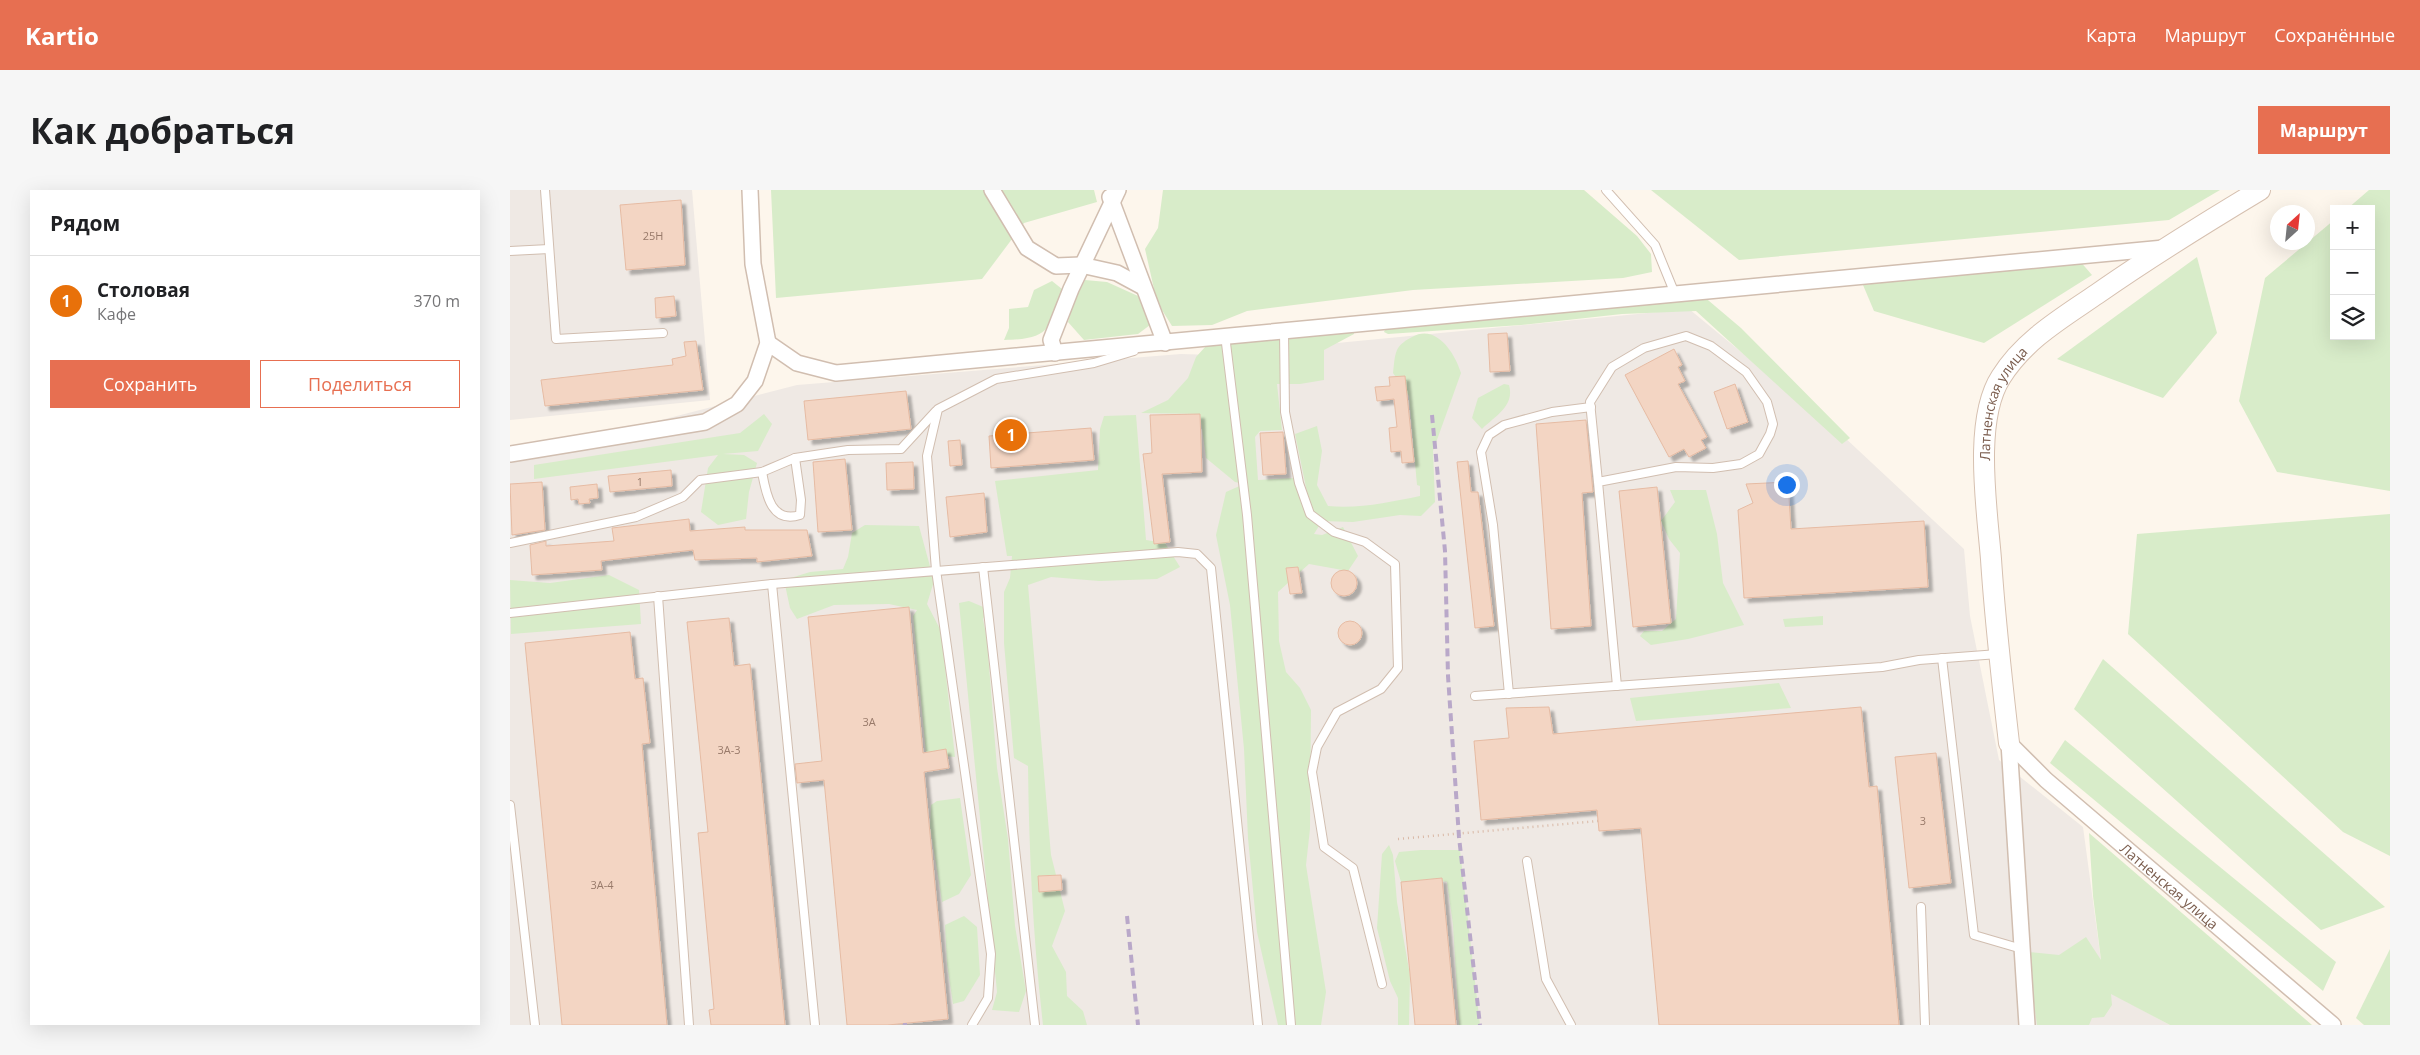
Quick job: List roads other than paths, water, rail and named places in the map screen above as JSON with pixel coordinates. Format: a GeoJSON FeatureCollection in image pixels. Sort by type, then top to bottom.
{"type":"FeatureCollection","features":[{"type":"Feature","properties":{"kind":"street"},"geometry":{"type":"LineString","coordinates":[[510,454],[705,422],[737,404],[755,381],[768,343],[753,264],[750,190]]}},
{"type":"Feature","properties":{"kind":"street"},"geometry":{"type":"LineString","coordinates":[[992,190],[1027,248],[1056,266],[1081,265],[1117,274],[1143,287]]}},
{"type":"Feature","properties":{"kind":"street","name":"Латненская улица"},"geometry":{"type":"LineString","coordinates":[[2027,1025],[2010,743],[1998,654],[1983,462],[1988,410],[1999,378],[2021,349],[2164,248],[2260,190]]}},
{"type":"Feature","properties":{"kind":"street"},"geometry":{"type":"LineString","coordinates":[[1055,353],[1051,340],[1081,265],[1113,194]]}},
{"type":"Feature","properties":{"kind":"street"},"geometry":{"type":"LineString","coordinates":[[1113,194],[1161,343]]}},
{"type":"Feature","properties":{"kind":"street"},"geometry":{"type":"LineString","coordinates":[[768,343],[797,363],[836,373],[2164,248]]}},
{"type":"Feature","properties":{"kind":"street","name":"Латненская улица"},"geometry":{"type":"LineString","coordinates":[[2010,743],[2046,780],[2334,1025]]}},
{"type":"Feature","properties":{"kind":"lane"},"geometry":{"type":"LineString","coordinates":[[545,190],[556,339],[663,333]]}},
{"type":"Feature","properties":{"kind":"lane"},"geometry":{"type":"LineString","coordinates":[[1606,190],[1655,245],[1675,294]]}},
{"type":"Feature","properties":{"kind":"lane"},"geometry":{"type":"LineString","coordinates":[[510,251],[549,249]]}},
{"type":"Feature","properties":{"kind":"lane"},"geometry":{"type":"LineString","coordinates":[[1284,331],[1285,412],[1299,483],[1310,514],[1334,532],[1365,542],[1395,564],[1398,668],[1381,689],[1338,712],[1317,747],[1312,772],[1324,847],[1353,868],[1382,984]]}},
{"type":"Feature","properties":{"kind":"lane"},"geometry":{"type":"LineString","coordinates":[[1224,335],[1247,515],[1291,1025]]}},
{"type":"Feature","properties":{"kind":"lane"},"geometry":{"type":"LineString","coordinates":[[1598,482],[1676,468],[1713,468],[1740,464],[1759,454],[1773,424],[1767,402],[1746,372],[1711,346],[1686,336],[1644,348],[1612,367],[1590,402],[1617,686]]}},
{"type":"Feature","properties":{"kind":"lane"},"geometry":{"type":"LineString","coordinates":[[510,543],[636,517],[683,497],[700,480],[762,472],[795,458],[848,450],[901,449],[938,410],[996,379],[1094,363],[1161,343]]}},
{"type":"Feature","properties":{"kind":"lane"},"geometry":{"type":"LineString","coordinates":[[1510,694],[1493,525],[1481,452],[1489,436],[1504,425],[1552,412],[1591,407]]}},
{"type":"Feature","properties":{"kind":"lane"},"geometry":{"type":"LineString","coordinates":[[938,410],[927,456],[936,570],[991,954],[988,998],[972,1025]]}},
{"type":"Feature","properties":{"kind":"lane"},"geometry":{"type":"LineString","coordinates":[[762,472],[766,497],[777,512],[790,518],[800,515],[801,500],[795,458]]}},
{"type":"Feature","properties":{"kind":"lane"},"geometry":{"type":"LineString","coordinates":[[510,613],[772,584],[1178,552],[1197,554],[1211,568],[1258,1025]]}},
{"type":"Feature","properties":{"kind":"lane"},"geometry":{"type":"LineString","coordinates":[[983,567],[1035,1025]]}},
{"type":"Feature","properties":{"kind":"lane"},"geometry":{"type":"LineString","coordinates":[[772,584],[815,1025]]}},
{"type":"Feature","properties":{"kind":"lane"},"geometry":{"type":"LineString","coordinates":[[658,596],[689,1025]]}},
{"type":"Feature","properties":{"kind":"lane"},"geometry":{"type":"LineString","coordinates":[[1475,696],[1882,667],[1942,658],[1998,654]]}},
{"type":"Feature","properties":{"kind":"lane"},"geometry":{"type":"LineString","coordinates":[[1942,658],[1974,934],[2022,949]]}},
{"type":"Feature","properties":{"kind":"lane"},"geometry":{"type":"LineString","coordinates":[[510,805],[535,1025]]}},
{"type":"Feature","properties":{"kind":"lane"},"geometry":{"type":"LineString","coordinates":[[1528,861],[1546,979],[1571,1025]]}},
{"type":"Feature","properties":{"kind":"lane"},"geometry":{"type":"LineString","coordinates":[[1921,907],[1925,1025]]}},
{"type":"Feature","properties":{"kind":"railway"},"geometry":{"type":"LineString","coordinates":[[1432,415],[1445,551],[1448,676],[1459,837],[1480,1025]]}},
{"type":"Feature","properties":{"kind":"railway"},"geometry":{"type":"LineString","coordinates":[[1127,916],[1138,1025]]}},
{"type":"Feature","properties":{"kind":"place","name":"Столовая"},"geometry":{"type":"Point","coordinates":[1011,435]}}]}
